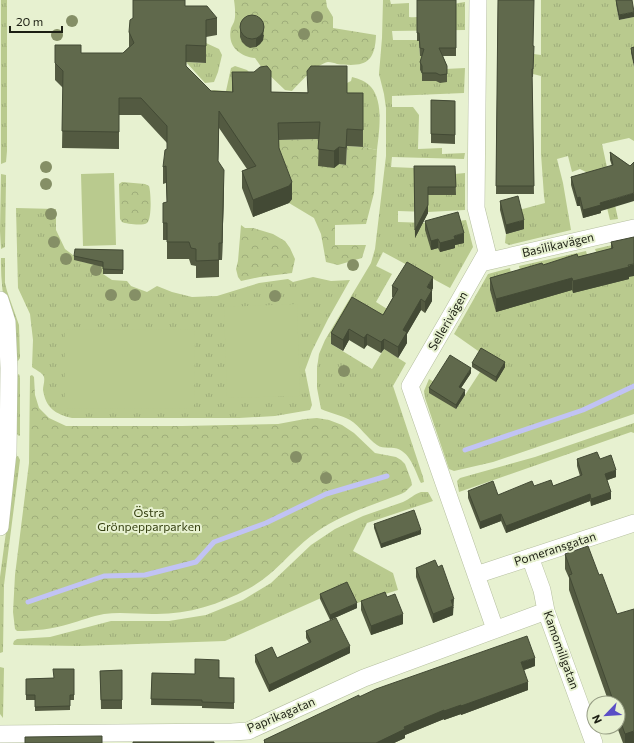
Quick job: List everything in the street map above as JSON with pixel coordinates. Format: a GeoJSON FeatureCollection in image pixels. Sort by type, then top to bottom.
{"type":"FeatureCollection","features":[{"type":"Feature","properties":{"kind":"street","name":"Sellerivägen"},"geometry":{"type":"LineString","coordinates":[[478,0],[476,208],[487,252],[410,386],[495,629]]}},
{"type":"Feature","properties":{"kind":"street","name":"Basilikavägen"},"geometry":{"type":"LineString","coordinates":[[481,263],[634,228]]}},
{"type":"Feature","properties":{"kind":"street"},"geometry":{"type":"LineString","coordinates":[[0,300],[7,322],[4,346],[8,452],[0,527]]}},
{"type":"Feature","properties":{"kind":"street","name":"Pomeransgatan"},"geometry":{"type":"LineString","coordinates":[[476,575],[634,523]]}},
{"type":"Feature","properties":{"kind":"street","name":"Kamomillgatan"},"geometry":{"type":"LineString","coordinates":[[530,557],[542,590],[546,611],[594,743]]}},
{"type":"Feature","properties":{"kind":"street","name":"Paprikagatan"},"geometry":{"type":"LineString","coordinates":[[0,734],[232,738],[364,678],[546,611]]}},
{"type":"Feature","properties":{"kind":"green space"},"geometry":{"type":"Polygon","coordinates":[[[1,0],[7,0],[7,151],[6,162],[1,164],[1,0]]]}},
{"type":"Feature","properties":{"kind":"green space"},"geometry":{"type":"Polygon","coordinates":[[[234,0],[326,0],[327,7],[333,17],[333,28],[376,35],[373,52],[366,62],[361,64],[346,65],[328,62],[324,63],[309,74],[292,91],[285,90],[262,68],[255,58],[244,55],[233,45],[230,34],[235,17],[234,0]]]}},
{"type":"Feature","properties":{"kind":"green space"},"geometry":{"type":"Polygon","coordinates":[[[383,0],[390,0],[391,4],[409,3],[409,17],[423,16],[451,5],[465,2],[465,30],[392,31],[393,40],[419,40],[420,56],[422,56],[420,70],[422,74],[422,81],[445,69],[465,68],[464,93],[392,96],[392,107],[413,107],[419,115],[418,149],[442,148],[442,154],[465,153],[464,159],[392,157],[391,167],[415,168],[415,195],[455,174],[465,173],[465,210],[428,212],[398,211],[398,222],[428,223],[438,248],[454,245],[458,221],[466,220],[473,247],[450,288],[383,252],[376,266],[392,274],[376,302],[392,312],[331,344],[372,369],[384,349],[406,363],[393,386],[423,477],[424,482],[421,483],[408,457],[400,450],[379,446],[350,420],[321,409],[317,388],[319,354],[325,340],[371,263],[375,249],[386,156],[386,108],[379,74],[383,0]]]}},
{"type":"Feature","properties":{"kind":"green space"},"geometry":{"type":"Polygon","coordinates":[[[541,0],[632,0],[616,3],[619,20],[634,17],[634,52],[631,53],[634,67],[634,141],[629,138],[602,144],[618,219],[610,220],[600,179],[580,169],[572,172],[568,156],[557,159],[563,183],[571,230],[509,245],[505,243],[506,234],[524,229],[519,210],[545,203],[541,154],[541,76],[533,74],[534,54],[541,55],[541,0]]]}},
{"type":"Feature","properties":{"kind":"green space"},"geometry":{"type":"Polygon","coordinates":[[[206,43],[219,49],[222,55],[214,82],[205,83],[186,62],[206,63],[206,43]]]}},
{"type":"Feature","properties":{"kind":"green space"},"geometry":{"type":"Polygon","coordinates":[[[235,66],[247,70],[250,73],[233,109],[205,92],[214,90],[226,91],[231,68],[235,66]]]}},
{"type":"Feature","properties":{"kind":"green space"},"geometry":{"type":"Polygon","coordinates":[[[352,77],[362,80],[369,85],[375,93],[378,101],[380,117],[377,150],[363,147],[363,110],[347,110],[347,83],[351,81],[352,77]]]}},
{"type":"Feature","properties":{"kind":"green space"},"geometry":{"type":"Polygon","coordinates":[[[319,139],[339,164],[346,165],[347,146],[377,150],[374,193],[366,224],[335,225],[335,245],[366,245],[362,258],[338,265],[326,262],[321,234],[314,218],[289,203],[292,199],[279,164],[278,140],[319,139]]]}},
{"type":"Feature","properties":{"kind":"green space"},"geometry":{"type":"Polygon","coordinates":[[[114,173],[116,245],[83,246],[81,174],[114,173]]]}},
{"type":"Feature","properties":{"kind":"green space"},"geometry":{"type":"Polygon","coordinates":[[[1,174],[6,175],[6,179],[5,247],[1,249],[0,231],[1,174]]]}},
{"type":"Feature","properties":{"kind":"green space"},"geometry":{"type":"Polygon","coordinates":[[[122,182],[145,184],[149,186],[151,199],[150,216],[147,223],[131,224],[122,222],[120,219],[119,184],[122,182]]]}},
{"type":"Feature","properties":{"kind":"green space"},"geometry":{"type":"Polygon","coordinates":[[[16,208],[56,209],[56,230],[65,249],[82,262],[103,264],[103,274],[112,280],[127,281],[131,286],[147,292],[157,286],[172,292],[192,297],[217,296],[259,283],[288,279],[293,282],[313,277],[331,281],[350,280],[312,351],[305,370],[312,405],[310,410],[275,416],[239,418],[72,418],[56,412],[49,406],[44,396],[44,377],[32,367],[33,340],[30,314],[18,288],[16,208]]]}},
{"type":"Feature","properties":{"kind":"green space"},"geometry":{"type":"Polygon","coordinates":[[[241,225],[245,228],[253,228],[273,234],[285,241],[295,259],[292,273],[241,281],[238,277],[236,269],[241,225]]]}},
{"type":"Feature","properties":{"kind":"green space"},"geometry":{"type":"Polygon","coordinates":[[[634,240],[634,414],[493,462],[454,471],[449,469],[424,391],[429,379],[436,383],[456,409],[480,372],[481,353],[454,334],[488,274],[510,268],[513,284],[490,289],[496,311],[522,281],[519,266],[586,251],[590,266],[600,264],[595,249],[634,240]]]}},
{"type":"Feature","properties":{"kind":"green space"},"geometry":{"type":"Polygon","coordinates":[[[1,258],[5,258],[5,283],[19,325],[20,358],[18,361],[16,361],[6,310],[2,284],[1,258]]]}},
{"type":"Feature","properties":{"kind":"green space"},"geometry":{"type":"Polygon","coordinates":[[[297,304],[300,396],[227,398],[224,307],[297,304]]]}},
{"type":"Feature","properties":{"kind":"green space"},"geometry":{"type":"Polygon","coordinates":[[[65,329],[195,330],[194,409],[65,408],[65,329]]]}},
{"type":"Feature","properties":{"kind":"green space"},"geometry":{"type":"Polygon","coordinates":[[[19,374],[19,436],[16,433],[16,376],[19,374]]]}},
{"type":"Feature","properties":{"kind":"green space","name":"Östra Grönpepparparken"},"geometry":{"type":"Polygon","coordinates":[[[32,375],[34,377],[35,395],[39,408],[49,418],[66,426],[278,424],[317,418],[329,420],[342,425],[354,433],[375,453],[396,457],[401,460],[405,464],[412,485],[401,494],[332,522],[311,536],[257,584],[225,600],[202,608],[177,613],[104,614],[56,627],[17,631],[15,629],[13,612],[15,575],[29,463],[30,376],[32,375]]]}},
{"type":"Feature","properties":{"kind":"green space"},"geometry":{"type":"Polygon","coordinates":[[[634,423],[634,433],[631,432],[459,492],[457,481],[460,478],[535,457],[634,423]]]}},
{"type":"Feature","properties":{"kind":"green space"},"geometry":{"type":"Polygon","coordinates":[[[18,456],[20,460],[4,585],[3,652],[0,653],[0,577],[16,457],[18,456]]]}},
{"type":"Feature","properties":{"kind":"green space"},"geometry":{"type":"Polygon","coordinates":[[[421,492],[428,492],[433,501],[367,523],[353,551],[393,573],[398,590],[357,603],[348,586],[225,641],[79,646],[13,644],[17,639],[50,637],[111,621],[169,621],[206,615],[243,600],[271,583],[311,545],[335,529],[363,516],[403,502],[421,492]]]}},
{"type":"Feature","properties":{"kind":"green space"},"geometry":{"type":"Polygon","coordinates":[[[0,667],[4,668],[3,718],[0,714],[0,667]]]}},
{"type":"Feature","properties":{"kind":"building"},"geometry":{"type":"Polygon","coordinates":[[[133,0],[185,0],[185,6],[207,6],[217,18],[206,20],[206,46],[186,45],[186,66],[211,91],[233,92],[232,72],[254,72],[260,67],[267,66],[271,71],[271,92],[308,93],[307,71],[311,66],[347,66],[347,93],[363,93],[363,130],[347,129],[346,148],[339,147],[334,151],[318,149],[320,122],[278,123],[279,148],[292,182],[289,186],[253,200],[242,171],[256,166],[219,111],[218,161],[224,170],[222,243],[219,243],[219,260],[196,261],[196,249],[191,248],[189,242],[167,242],[167,223],[163,223],[163,203],[167,202],[166,166],[163,167],[165,150],[167,149],[167,126],[141,98],[119,98],[119,132],[62,131],[63,71],[55,63],[55,45],[81,45],[81,53],[123,53],[134,43],[129,32],[130,20],[133,18],[133,0]]]}},
{"type":"Feature","properties":{"kind":"building"},"geometry":{"type":"Polygon","coordinates":[[[417,0],[456,0],[456,48],[439,48],[447,66],[447,74],[440,75],[436,73],[422,73],[422,66],[420,62],[424,49],[420,48],[419,33],[417,33],[417,0]]]}},
{"type":"Feature","properties":{"kind":"building"},"geometry":{"type":"Polygon","coordinates":[[[498,0],[534,0],[534,46],[532,69],[534,186],[496,186],[498,0]]]}},
{"type":"Feature","properties":{"kind":"building"},"geometry":{"type":"Polygon","coordinates":[[[616,0],[632,0],[634,12],[619,15],[616,0]]]}},
{"type":"Feature","properties":{"kind":"building"},"geometry":{"type":"Polygon","coordinates":[[[252,15],[260,19],[264,27],[260,35],[252,39],[244,35],[240,27],[244,19],[252,15]]]}},
{"type":"Feature","properties":{"kind":"building"},"geometry":{"type":"Polygon","coordinates":[[[634,47],[634,63],[631,48],[634,47]]]}},
{"type":"Feature","properties":{"kind":"building"},"geometry":{"type":"Polygon","coordinates":[[[431,100],[455,101],[455,135],[431,134],[431,100]]]}},
{"type":"Feature","properties":{"kind":"building"},"geometry":{"type":"Polygon","coordinates":[[[610,152],[630,166],[634,162],[634,193],[600,203],[601,205],[583,210],[580,197],[577,198],[571,177],[613,165],[610,152]]]}},
{"type":"Feature","properties":{"kind":"building"},"geometry":{"type":"Polygon","coordinates":[[[414,166],[455,166],[456,187],[428,187],[428,205],[415,230],[414,166]]]}},
{"type":"Feature","properties":{"kind":"building"},"geometry":{"type":"Polygon","coordinates":[[[518,196],[524,220],[506,225],[500,201],[518,196]]]}},
{"type":"Feature","properties":{"kind":"building"},"geometry":{"type":"Polygon","coordinates":[[[458,212],[464,233],[454,236],[455,239],[440,243],[438,239],[431,241],[425,221],[458,212]]]}},
{"type":"Feature","properties":{"kind":"building"},"geometry":{"type":"Polygon","coordinates":[[[634,237],[634,264],[628,265],[629,267],[573,281],[572,278],[496,299],[490,278],[542,263],[543,265],[577,254],[578,257],[613,248],[611,242],[634,237]]]}},
{"type":"Feature","properties":{"kind":"building"},"geometry":{"type":"Polygon","coordinates":[[[75,249],[123,250],[123,270],[103,269],[103,262],[74,256],[75,249]]]}},
{"type":"Feature","properties":{"kind":"building"},"geometry":{"type":"Polygon","coordinates":[[[407,262],[433,277],[427,287],[432,290],[425,302],[421,299],[403,330],[407,332],[398,347],[384,339],[381,342],[367,334],[364,338],[349,329],[343,340],[331,333],[352,297],[383,315],[398,289],[392,286],[407,262]]]}},
{"type":"Feature","properties":{"kind":"building"},"geometry":{"type":"Polygon","coordinates":[[[481,348],[505,362],[496,377],[472,363],[481,348]]]}},
{"type":"Feature","properties":{"kind":"building"},"geometry":{"type":"Polygon","coordinates":[[[450,355],[471,368],[459,387],[465,390],[456,405],[429,388],[450,355]]]}},
{"type":"Feature","properties":{"kind":"building"},"geometry":{"type":"Polygon","coordinates":[[[597,452],[600,459],[611,455],[616,470],[605,474],[611,492],[591,499],[590,494],[506,526],[501,514],[480,522],[468,491],[493,481],[498,495],[532,481],[534,486],[551,480],[553,486],[582,475],[577,459],[597,452]]]}},
{"type":"Feature","properties":{"kind":"building"},"geometry":{"type":"Polygon","coordinates":[[[414,510],[421,530],[381,544],[374,524],[414,510]]]}},
{"type":"Feature","properties":{"kind":"building"},"geometry":{"type":"Polygon","coordinates":[[[588,546],[599,575],[602,574],[617,614],[634,609],[634,731],[626,734],[626,695],[611,695],[569,575],[572,574],[565,554],[588,546]]]}},
{"type":"Feature","properties":{"kind":"building"},"geometry":{"type":"Polygon","coordinates":[[[435,560],[438,567],[442,565],[454,599],[451,600],[453,606],[433,614],[416,568],[435,560]]]}},
{"type":"Feature","properties":{"kind":"building"},"geometry":{"type":"Polygon","coordinates":[[[347,582],[357,603],[330,615],[320,594],[347,582]]]}},
{"type":"Feature","properties":{"kind":"building"},"geometry":{"type":"Polygon","coordinates":[[[385,592],[387,597],[395,594],[403,614],[371,626],[361,601],[385,592]]]}},
{"type":"Feature","properties":{"kind":"building"},"geometry":{"type":"Polygon","coordinates":[[[336,618],[350,646],[269,685],[255,655],[272,647],[277,658],[311,642],[306,631],[336,618]]]}},
{"type":"Feature","properties":{"kind":"building"},"geometry":{"type":"Polygon","coordinates":[[[527,636],[535,658],[521,662],[528,682],[461,706],[444,710],[404,727],[405,729],[376,743],[265,743],[264,740],[359,695],[359,697],[376,689],[527,636]]]}},
{"type":"Feature","properties":{"kind":"building"},"geometry":{"type":"Polygon","coordinates":[[[195,659],[219,660],[219,678],[234,678],[234,703],[202,702],[202,700],[151,699],[152,673],[195,674],[195,659]]]}},
{"type":"Feature","properties":{"kind":"building"},"geometry":{"type":"Polygon","coordinates":[[[53,669],[74,669],[74,695],[70,695],[70,706],[35,707],[35,695],[26,695],[26,679],[54,678],[53,669]]]}},
{"type":"Feature","properties":{"kind":"building"},"geometry":{"type":"Polygon","coordinates":[[[122,670],[122,700],[101,700],[100,671],[122,670]]]}},
{"type":"Feature","properties":{"kind":"building"},"geometry":{"type":"Polygon","coordinates":[[[102,736],[102,743],[25,743],[25,737],[102,736]]]}},
{"type":"Feature","properties":{"kind":"building"},"geometry":{"type":"Polygon","coordinates":[[[214,742],[214,743],[133,743],[214,742]]]}},
{"type":"Feature","properties":{"kind":"waterway"},"geometry":{"type":"LineString","coordinates":[[465,450],[583,410],[634,386]]}},
{"type":"Feature","properties":{"kind":"waterway"},"geometry":{"type":"LineString","coordinates":[[28,602],[104,576],[145,575],[196,562],[214,542],[266,523],[326,494],[387,476]]}}]}
